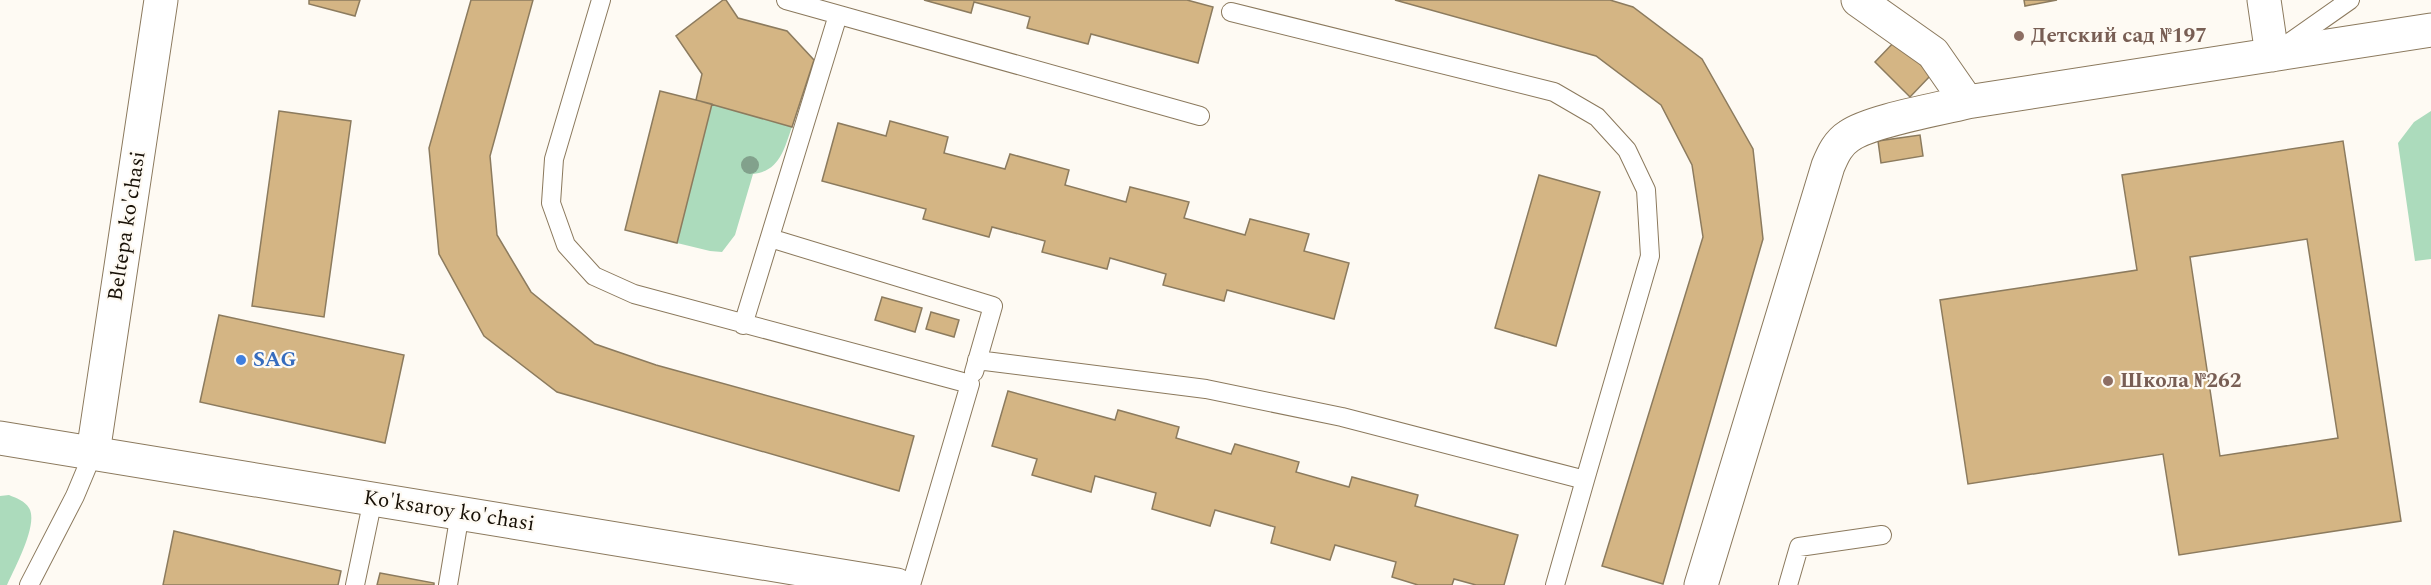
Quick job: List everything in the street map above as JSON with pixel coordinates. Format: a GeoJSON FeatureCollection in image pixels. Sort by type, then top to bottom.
{"type":"FeatureCollection","features":[{"type":"Feature","properties":{"kind":"street","name":"Beltepa ko'chasi"},"geometry":{"type":"LineString","coordinates":[[93,453],[161,0]]}},
{"type":"Feature","properties":{"kind":"street"},"geometry":{"type":"LineString","coordinates":[[1858,0],[1933,52],[1967,102]]}},
{"type":"Feature","properties":{"kind":"street"},"geometry":{"type":"LineString","coordinates":[[2264,0],[2272,55]]}},
{"type":"Feature","properties":{"kind":"street"},"geometry":{"type":"LineString","coordinates":[[1701,585],[1828,166],[1836,149],[1850,135],[1876,125],[1967,102],[2431,30]]}},
{"type":"Feature","properties":{"kind":"street","name":"Ko'ksaroy ko'chasi"},"geometry":{"type":"LineString","coordinates":[[0,438],[897,585]]}},
{"type":"Feature","properties":{"kind":"lane"},"geometry":{"type":"LineString","coordinates":[[600,0],[554,159],[551,203],[566,245],[594,276],[634,294],[970,384]]}},
{"type":"Feature","properties":{"kind":"lane"},"geometry":{"type":"LineString","coordinates":[[786,0],[1200,116]]}},
{"type":"Feature","properties":{"kind":"lane"},"geometry":{"type":"LineString","coordinates":[[2272,55],[2350,0]]}},
{"type":"Feature","properties":{"kind":"lane"},"geometry":{"type":"LineString","coordinates":[[1231,12],[1554,92],[1596,117],[1627,150],[1646,190],[1650,256],[1555,585]]}},
{"type":"Feature","properties":{"kind":"lane"},"geometry":{"type":"LineString","coordinates":[[743,325],[838,15]]}},
{"type":"Feature","properties":{"kind":"lane"},"geometry":{"type":"LineString","coordinates":[[770,238],[993,306],[911,585]]}},
{"type":"Feature","properties":{"kind":"lane"},"geometry":{"type":"LineString","coordinates":[[977,360],[1206,389],[1342,417],[1585,480]]}},
{"type":"Feature","properties":{"kind":"lane"},"geometry":{"type":"LineString","coordinates":[[29,585],[75,496],[93,453]]}},
{"type":"Feature","properties":{"kind":"lane"},"geometry":{"type":"LineString","coordinates":[[355,585],[373,499]]}},
{"type":"Feature","properties":{"kind":"lane"},"geometry":{"type":"LineString","coordinates":[[448,585],[460,513]]}},
{"type":"Feature","properties":{"kind":"lane"},"geometry":{"type":"LineString","coordinates":[[1788,585],[1799,547],[1882,535]]}},
{"type":"Feature","properties":{"kind":"green space"},"geometry":{"type":"Polygon","coordinates":[[[712,104],[792,127],[780,158],[769,168],[753,174],[735,235],[722,252],[677,243],[712,104]]]}},
{"type":"Feature","properties":{"kind":"green space"},"geometry":{"type":"Polygon","coordinates":[[[2431,111],[2431,259],[2415,261],[2398,143],[2414,122],[2431,111]]]}},
{"type":"Feature","properties":{"kind":"green space"},"geometry":{"type":"Polygon","coordinates":[[[9,495],[20,500],[29,508],[31,525],[7,585],[0,585],[0,496],[9,495]]]}},
{"type":"Feature","properties":{"kind":"building"},"geometry":{"type":"Polygon","coordinates":[[[309,0],[360,0],[355,16],[309,4],[309,0]]]}},
{"type":"Feature","properties":{"kind":"building"},"geometry":{"type":"Polygon","coordinates":[[[471,0],[533,0],[490,156],[497,235],[531,292],[595,344],[656,365],[914,436],[899,491],[557,392],[484,336],[439,254],[429,148],[471,0]]]}},
{"type":"Feature","properties":{"kind":"building"},"geometry":{"type":"Polygon","coordinates":[[[726,0],[738,18],[787,31],[814,60],[792,127],[696,100],[702,74],[676,36],[726,0]]]}},
{"type":"Feature","properties":{"kind":"building"},"geometry":{"type":"Polygon","coordinates":[[[924,0],[1187,0],[1213,7],[1198,63],[1091,34],[1088,44],[1027,28],[1030,17],[974,2],[971,13],[924,0]]]}},
{"type":"Feature","properties":{"kind":"building"},"geometry":{"type":"Polygon","coordinates":[[[1395,0],[1610,0],[1633,7],[1702,59],[1753,149],[1763,239],[1663,584],[1602,566],[1703,237],[1692,165],[1661,105],[1596,56],[1395,0]]]}},
{"type":"Feature","properties":{"kind":"building"},"geometry":{"type":"Polygon","coordinates":[[[2024,0],[2057,0],[2025,6],[2024,0]]]}},
{"type":"Feature","properties":{"kind":"building"},"geometry":{"type":"Polygon","coordinates":[[[1896,40],[1931,75],[1910,97],[1875,62],[1896,40]]]}},
{"type":"Feature","properties":{"kind":"building"},"geometry":{"type":"Polygon","coordinates":[[[660,91],[712,104],[677,243],[625,230],[660,91]]]}},
{"type":"Feature","properties":{"kind":"building"},"geometry":{"type":"Polygon","coordinates":[[[279,111],[351,121],[324,317],[252,306],[279,111]]]}},
{"type":"Feature","properties":{"kind":"building"},"geometry":{"type":"Polygon","coordinates":[[[890,121],[948,137],[944,153],[1005,169],[1010,154],[1069,170],[1065,185],[1126,202],[1130,187],[1189,202],[1184,218],[1245,235],[1250,219],[1309,234],[1304,251],[1349,263],[1334,319],[1227,290],[1224,301],[1163,285],[1166,274],[1110,258],[1107,269],[1042,252],[1045,241],[992,227],[989,237],[923,219],[926,209],[822,181],[838,123],[886,136],[890,121]]]}},
{"type":"Feature","properties":{"kind":"building"},"geometry":{"type":"Polygon","coordinates":[[[1920,135],[1923,156],[1881,163],[1878,141],[1920,135]]]}},
{"type":"Feature","properties":{"kind":"building"},"geometry":{"type":"Polygon","coordinates":[[[2343,141],[2401,521],[2179,555],[2163,454],[1968,484],[1940,300],[2137,270],[2122,175],[2343,141]],[[2307,239],[2190,257],[2220,456],[2338,438],[2307,239]]]}},
{"type":"Feature","properties":{"kind":"building"},"geometry":{"type":"Polygon","coordinates":[[[1539,175],[1600,192],[1556,346],[1495,328],[1539,175]]]}},
{"type":"Feature","properties":{"kind":"building"},"geometry":{"type":"Polygon","coordinates":[[[882,297],[922,308],[915,332],[875,320],[882,297]]]}},
{"type":"Feature","properties":{"kind":"building"},"geometry":{"type":"Polygon","coordinates":[[[931,312],[959,320],[954,337],[926,329],[931,312]]]}},
{"type":"Feature","properties":{"kind":"building"},"geometry":{"type":"Polygon","coordinates":[[[219,315],[404,355],[385,443],[200,402],[219,315]]]}},
{"type":"Feature","properties":{"kind":"building"},"geometry":{"type":"Polygon","coordinates":[[[1008,391],[1115,420],[1118,410],[1179,427],[1176,438],[1231,454],[1235,444],[1299,462],[1296,472],[1349,487],[1352,477],[1418,495],[1415,506],[1518,535],[1504,585],[1476,585],[1454,579],[1452,585],[1418,585],[1392,577],[1396,562],[1335,545],[1330,560],[1271,543],[1275,527],[1215,510],[1210,526],[1152,509],[1156,493],[1095,476],[1091,492],[1032,475],[1037,459],[992,446],[1008,391]]]}},
{"type":"Feature","properties":{"kind":"building"},"geometry":{"type":"Polygon","coordinates":[[[174,531],[341,571],[338,585],[163,585],[174,531]]]}},
{"type":"Feature","properties":{"kind":"building"},"geometry":{"type":"Polygon","coordinates":[[[380,573],[434,583],[434,585],[377,585],[380,573]]]}},
{"type":"Feature","properties":{"kind":"place","name":"Детский сад №197"},"geometry":{"type":"Point","coordinates":[2019,36]}},
{"type":"Feature","properties":{"kind":"place","name":"SAG"},"geometry":{"type":"Point","coordinates":[241,360]}},
{"type":"Feature","properties":{"kind":"place","name":"Школа №262"},"geometry":{"type":"Point","coordinates":[2108,381]}}]}
